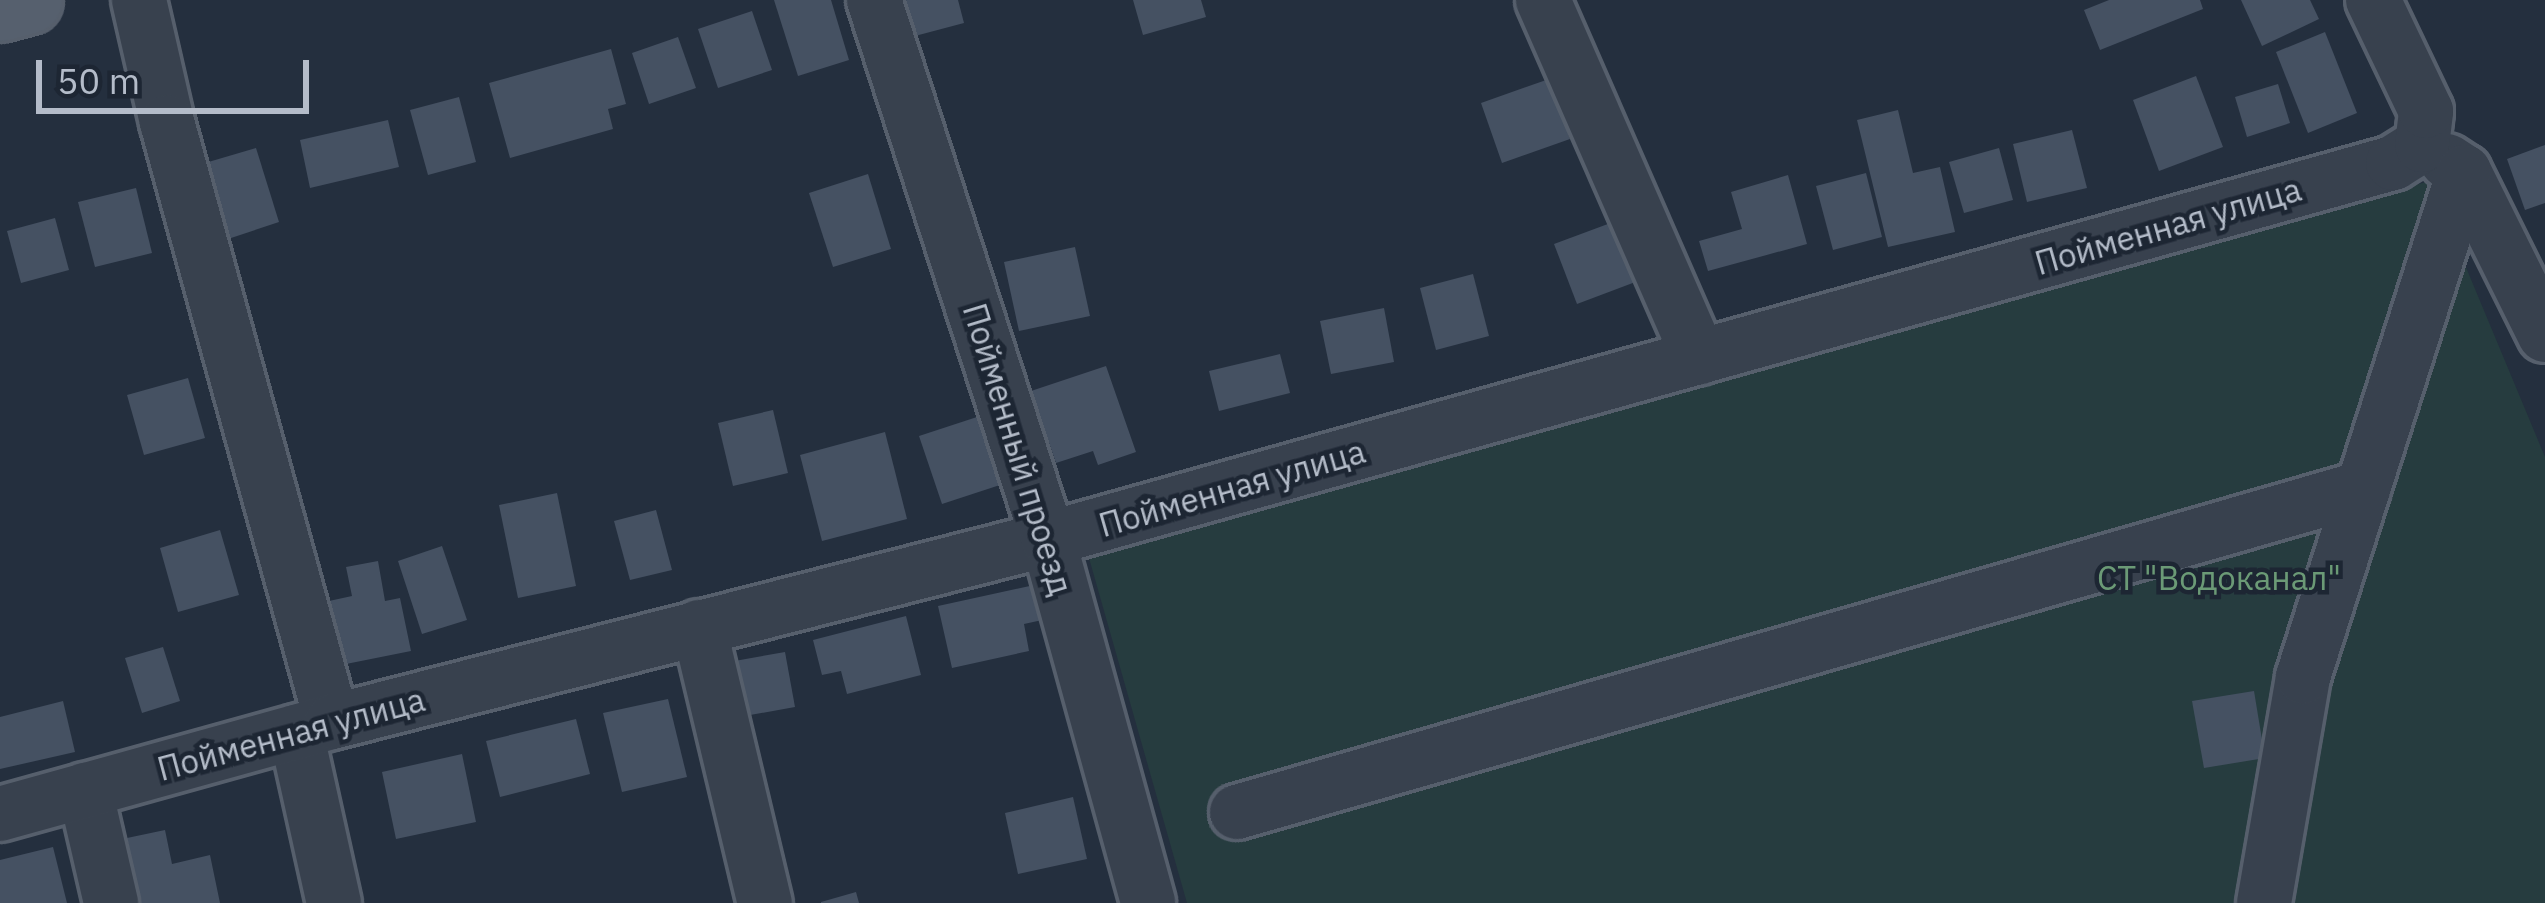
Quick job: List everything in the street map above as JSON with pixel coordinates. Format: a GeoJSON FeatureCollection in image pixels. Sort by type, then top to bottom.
{"type":"FeatureCollection","features":[{"type":"Feature","properties":{"kind":"main road"},"geometry":{"type":"LineString","coordinates":[[0,8],[29,0]]}},
{"type":"Feature","properties":{"kind":"street"},"geometry":{"type":"LineString","coordinates":[[140,0],[314,727],[334,903]]}},
{"type":"Feature","properties":{"kind":"street","name":"Пойменный проезд"},"geometry":{"type":"LineString","coordinates":[[874,0],[1048,539],[1148,903]]}},
{"type":"Feature","properties":{"kind":"street"},"geometry":{"type":"LineString","coordinates":[[1543,0],[1700,357]]}},
{"type":"Feature","properties":{"kind":"street"},"geometry":{"type":"LineString","coordinates":[[2372,0],[2437,143],[2545,334]]}},
{"type":"Feature","properties":{"kind":"street"},"geometry":{"type":"LineString","coordinates":[[2256,901],[2303,677],[2363,488],[2437,143]]}},
{"type":"Feature","properties":{"kind":"street","name":"Пойменная улица"},"geometry":{"type":"LineString","coordinates":[[0,814],[314,727],[1048,539],[2393,163],[2437,143]]}},
{"type":"Feature","properties":{"kind":"street"},"geometry":{"type":"LineString","coordinates":[[1237,812],[2363,488]]}},
{"type":"Feature","properties":{"kind":"street"},"geometry":{"type":"LineString","coordinates":[[699,627],[765,903]]}},
{"type":"Feature","properties":{"kind":"street"},"geometry":{"type":"LineString","coordinates":[[85,790],[111,903]]}},
{"type":"Feature","properties":{"kind":"green space","name":"СТ \"Водоканал\""},"geometry":{"type":"Polygon","coordinates":[[[2430,181],[2545,457],[2545,903],[1187,903],[1087,551],[2430,181]]]}},
{"type":"Feature","properties":{"kind":"building"},"geometry":{"type":"Polygon","coordinates":[[[774,0],[831,0],[849,60],[798,76],[774,0]]]}},
{"type":"Feature","properties":{"kind":"building"},"geometry":{"type":"Polygon","coordinates":[[[906,0],[958,0],[964,23],[915,36],[906,0]]]}},
{"type":"Feature","properties":{"kind":"building"},"geometry":{"type":"Polygon","coordinates":[[[1133,0],[1201,0],[1206,17],[1143,35],[1133,0]]]}},
{"type":"Feature","properties":{"kind":"building"},"geometry":{"type":"Polygon","coordinates":[[[2109,0],[2200,0],[2203,9],[2100,50],[2084,10],[2109,0]]]}},
{"type":"Feature","properties":{"kind":"building"},"geometry":{"type":"Polygon","coordinates":[[[2241,0],[2310,0],[2319,19],[2262,46],[2241,0]]]}},
{"type":"Feature","properties":{"kind":"building"},"geometry":{"type":"Polygon","coordinates":[[[752,11],[772,70],[718,88],[698,29],[752,11]]]}},
{"type":"Feature","properties":{"kind":"building"},"geometry":{"type":"Polygon","coordinates":[[[2325,32],[2357,113],[2308,133],[2276,52],[2325,32]]]}},
{"type":"Feature","properties":{"kind":"building"},"geometry":{"type":"Polygon","coordinates":[[[678,37],[696,88],[649,104],[632,53],[678,37]]]}},
{"type":"Feature","properties":{"kind":"building"},"geometry":{"type":"Polygon","coordinates":[[[611,49],[626,104],[608,109],[613,129],[510,158],[489,83],[611,49]]]}},
{"type":"Feature","properties":{"kind":"building"},"geometry":{"type":"Polygon","coordinates":[[[2196,76],[2223,147],[2159,171],[2133,100],[2196,76]]]}},
{"type":"Feature","properties":{"kind":"building"},"geometry":{"type":"Polygon","coordinates":[[[1549,79],[1570,139],[1502,163],[1481,103],[1549,79]]]}},
{"type":"Feature","properties":{"kind":"building"},"geometry":{"type":"Polygon","coordinates":[[[2278,84],[2290,123],[2247,137],[2235,97],[2278,84]]]}},
{"type":"Feature","properties":{"kind":"building"},"geometry":{"type":"Polygon","coordinates":[[[459,97],[476,162],[428,175],[410,110],[459,97]]]}},
{"type":"Feature","properties":{"kind":"building"},"geometry":{"type":"Polygon","coordinates":[[[1898,110],[1913,173],[1940,167],[1955,232],[1888,247],[1857,120],[1898,110]]]}},
{"type":"Feature","properties":{"kind":"building"},"geometry":{"type":"Polygon","coordinates":[[[388,120],[399,167],[310,188],[300,140],[388,120]]]}},
{"type":"Feature","properties":{"kind":"building"},"geometry":{"type":"Polygon","coordinates":[[[2072,130],[2087,188],[2027,202],[2013,144],[2072,130]]]}},
{"type":"Feature","properties":{"kind":"building"},"geometry":{"type":"Polygon","coordinates":[[[2545,145],[2545,203],[2525,210],[2507,159],[2545,145]]]}},
{"type":"Feature","properties":{"kind":"building"},"geometry":{"type":"Polygon","coordinates":[[[256,148],[279,222],[228,239],[205,163],[256,148]]]}},
{"type":"Feature","properties":{"kind":"building"},"geometry":{"type":"Polygon","coordinates":[[[1999,148],[2013,200],[1964,213],[1949,162],[1999,148]]]}},
{"type":"Feature","properties":{"kind":"building"},"geometry":{"type":"Polygon","coordinates":[[[1866,173],[1882,237],[1833,250],[1816,186],[1866,173]]]}},
{"type":"Feature","properties":{"kind":"building"},"geometry":{"type":"Polygon","coordinates":[[[868,174],[891,249],[833,267],[809,193],[868,174]]]}},
{"type":"Feature","properties":{"kind":"building"},"geometry":{"type":"Polygon","coordinates":[[[1788,175],[1807,244],[1708,271],[1699,241],[1742,229],[1731,192],[1788,175]]]}},
{"type":"Feature","properties":{"kind":"building"},"geometry":{"type":"Polygon","coordinates":[[[136,188],[152,253],[95,267],[78,202],[136,188]]]}},
{"type":"Feature","properties":{"kind":"building"},"geometry":{"type":"Polygon","coordinates":[[[55,218],[69,270],[21,283],[7,231],[55,218]]]}},
{"type":"Feature","properties":{"kind":"building"},"geometry":{"type":"Polygon","coordinates":[[[1624,218],[1646,278],[1577,304],[1554,244],[1624,218]]]}},
{"type":"Feature","properties":{"kind":"building"},"geometry":{"type":"Polygon","coordinates":[[[1075,247],[1090,316],[1019,331],[1004,262],[1075,247]]]}},
{"type":"Feature","properties":{"kind":"building"},"geometry":{"type":"Polygon","coordinates":[[[1473,274],[1489,336],[1436,350],[1420,288],[1473,274]]]}},
{"type":"Feature","properties":{"kind":"building"},"geometry":{"type":"Polygon","coordinates":[[[1384,308],[1394,362],[1331,374],[1320,321],[1384,308]]]}},
{"type":"Feature","properties":{"kind":"building"},"geometry":{"type":"Polygon","coordinates":[[[1280,354],[1290,393],[1219,411],[1209,371],[1280,354]]]}},
{"type":"Feature","properties":{"kind":"building"},"geometry":{"type":"Polygon","coordinates":[[[1106,366],[1136,452],[1098,465],[1093,451],[1056,463],[1031,391],[1106,366]]]}},
{"type":"Feature","properties":{"kind":"building"},"geometry":{"type":"Polygon","coordinates":[[[188,378],[205,438],[144,455],[127,395],[188,378]]]}},
{"type":"Feature","properties":{"kind":"building"},"geometry":{"type":"Polygon","coordinates":[[[773,410],[788,473],[733,486],[718,423],[773,410]]]}},
{"type":"Feature","properties":{"kind":"building"},"geometry":{"type":"Polygon","coordinates":[[[977,417],[1000,485],[942,504],[919,436],[977,417]]]}},
{"type":"Feature","properties":{"kind":"building"},"geometry":{"type":"Polygon","coordinates":[[[885,432],[907,519],[822,541],[800,455],[885,432]]]}},
{"type":"Feature","properties":{"kind":"building"},"geometry":{"type":"Polygon","coordinates":[[[557,493],[576,586],[518,598],[499,505],[557,493]]]}},
{"type":"Feature","properties":{"kind":"building"},"geometry":{"type":"Polygon","coordinates":[[[656,510],[672,570],[630,580],[614,521],[656,510]]]}},
{"type":"Feature","properties":{"kind":"building"},"geometry":{"type":"Polygon","coordinates":[[[220,530],[239,595],[178,612],[160,548],[220,530]]]}},
{"type":"Feature","properties":{"kind":"building"},"geometry":{"type":"Polygon","coordinates":[[[442,546],[467,620],[422,634],[398,561],[442,546]]]}},
{"type":"Feature","properties":{"kind":"building"},"geometry":{"type":"Polygon","coordinates":[[[378,561],[385,601],[400,598],[411,651],[341,665],[329,601],[352,596],[346,567],[378,561]]]}},
{"type":"Feature","properties":{"kind":"building"},"geometry":{"type":"Polygon","coordinates":[[[1048,582],[1056,617],[1024,624],[1029,651],[952,668],[938,606],[1048,582]]]}},
{"type":"Feature","properties":{"kind":"building"},"geometry":{"type":"Polygon","coordinates":[[[906,616],[921,675],[847,694],[841,671],[822,675],[813,640],[906,616]]]}},
{"type":"Feature","properties":{"kind":"building"},"geometry":{"type":"Polygon","coordinates":[[[163,647],[180,701],[142,713],[125,658],[163,647]]]}},
{"type":"Feature","properties":{"kind":"building"},"geometry":{"type":"Polygon","coordinates":[[[785,652],[795,707],[739,717],[729,662],[785,652]]]}},
{"type":"Feature","properties":{"kind":"building"},"geometry":{"type":"Polygon","coordinates":[[[2254,691],[2265,758],[2204,768],[2192,701],[2254,691]]]}},
{"type":"Feature","properties":{"kind":"building"},"geometry":{"type":"Polygon","coordinates":[[[668,699],[687,777],[622,792],[603,713],[668,699]]]}},
{"type":"Feature","properties":{"kind":"building"},"geometry":{"type":"Polygon","coordinates":[[[63,701],[75,752],[0,769],[0,717],[63,701]]]}},
{"type":"Feature","properties":{"kind":"building"},"geometry":{"type":"Polygon","coordinates":[[[576,719],[590,774],[500,797],[486,741],[576,719]]]}},
{"type":"Feature","properties":{"kind":"building"},"geometry":{"type":"Polygon","coordinates":[[[462,754],[476,822],[396,839],[382,772],[462,754]]]}},
{"type":"Feature","properties":{"kind":"building"},"geometry":{"type":"Polygon","coordinates":[[[1073,797],[1087,859],[1018,874],[1005,813],[1073,797]]]}},
{"type":"Feature","properties":{"kind":"building"},"geometry":{"type":"Polygon","coordinates":[[[165,830],[172,864],[210,855],[220,903],[141,903],[127,838],[165,830]]]}},
{"type":"Feature","properties":{"kind":"building"},"geometry":{"type":"Polygon","coordinates":[[[53,847],[67,903],[0,903],[0,860],[53,847]]]}},
{"type":"Feature","properties":{"kind":"building"},"geometry":{"type":"Polygon","coordinates":[[[856,892],[859,903],[821,903],[821,902],[856,892]]]}}]}
